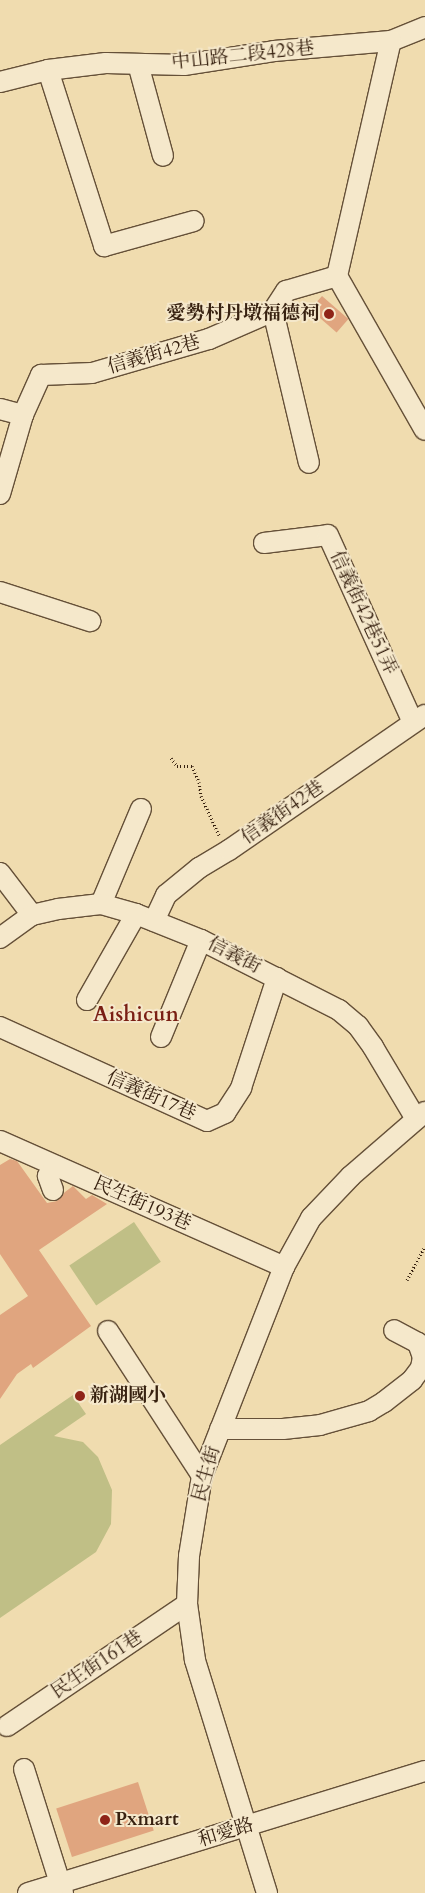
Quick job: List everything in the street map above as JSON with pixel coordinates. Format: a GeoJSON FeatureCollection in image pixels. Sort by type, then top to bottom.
{"type":"FeatureCollection","features":[{"type":"Feature","properties":{"kind":"street","name":"中山路二段428巷"},"geometry":{"type":"LineString","coordinates":[[0,82],[48,70],[106,63],[184,65],[274,51],[391,41],[425,27]]}},
{"type":"Feature","properties":{"kind":"street"},"geometry":{"type":"LineString","coordinates":[[391,41],[337,276],[425,430]]}},
{"type":"Feature","properties":{"kind":"street"},"geometry":{"type":"LineString","coordinates":[[138,64],[163,156]]}},
{"type":"Feature","properties":{"kind":"street"},"geometry":{"type":"LineString","coordinates":[[48,70],[104,246],[194,221]]}},
{"type":"Feature","properties":{"kind":"street"},"geometry":{"type":"LineString","coordinates":[[309,464],[273,311],[286,290],[337,276]]}},
{"type":"Feature","properties":{"kind":"street","name":"信義街42巷"},"geometry":{"type":"LineString","coordinates":[[23,415],[42,375],[92,373],[209,339],[273,311]]}},
{"type":"Feature","properties":{"kind":"street"},"geometry":{"type":"LineString","coordinates":[[0,409],[23,415],[0,493]]}},
{"type":"Feature","properties":{"kind":"street","name":"信義街42巷51弄"},"geometry":{"type":"LineString","coordinates":[[264,543],[328,535],[419,718]]}},
{"type":"Feature","properties":{"kind":"street"},"geometry":{"type":"LineString","coordinates":[[0,592],[90,621]]}},
{"type":"Feature","properties":{"kind":"street","name":"信義街42巷"},"geometry":{"type":"LineString","coordinates":[[86,1000],[145,917],[166,895],[198,868],[229,850],[419,718]]}},
{"type":"Feature","properties":{"kind":"street"},"geometry":{"type":"LineString","coordinates":[[101,904],[141,809]]}},
{"type":"Feature","properties":{"kind":"street"},"geometry":{"type":"LineString","coordinates":[[0,873],[32,915]]}},
{"type":"Feature","properties":{"kind":"street","name":"信義街"},"geometry":{"type":"LineString","coordinates":[[0,938],[32,915],[58,909],[101,904],[145,917],[201,940],[339,1010],[358,1026],[420,1115]]}},
{"type":"Feature","properties":{"kind":"street"},"geometry":{"type":"LineString","coordinates":[[161,1036],[201,940]]}},
{"type":"Feature","properties":{"kind":"street","name":"信義街17巷"},"geometry":{"type":"LineString","coordinates":[[0,1027],[207,1121],[225,1113],[241,1088],[277,978]]}},
{"type":"Feature","properties":{"kind":"street","name":"民生街"},"geometry":{"type":"LineString","coordinates":[[266,1893],[196,1660],[187,1604],[190,1556],[202,1476],[284,1267],[311,1218],[351,1176],[420,1115]]}},
{"type":"Feature","properties":{"kind":"street","name":"民生街193巷"},"geometry":{"type":"LineString","coordinates":[[0,1141],[284,1267]]}},
{"type":"Feature","properties":{"kind":"street"},"geometry":{"type":"LineString","coordinates":[[53,1190],[48,1176],[57,1166]]}},
{"type":"Feature","properties":{"kind":"street"},"geometry":{"type":"LineString","coordinates":[[220,1429],[283,1429],[320,1425],[369,1411],[412,1380],[421,1368],[422,1357],[418,1343],[394,1330]]}},
{"type":"Feature","properties":{"kind":"street"},"geometry":{"type":"LineString","coordinates":[[108,1331],[202,1476]]}},
{"type":"Feature","properties":{"kind":"street","name":"民生街161巷"},"geometry":{"type":"LineString","coordinates":[[7,1726],[187,1604]]}},
{"type":"Feature","properties":{"kind":"street"},"geometry":{"type":"LineString","coordinates":[[24,1769],[61,1887]]}},
{"type":"Feature","properties":{"kind":"street","name":"和愛路"},"geometry":{"type":"LineString","coordinates":[[28,1893],[61,1887],[425,1771]]}},
{"type":"Feature","properties":{"kind":"path"},"geometry":{"type":"LineString","coordinates":[[171,758],[177,766],[192,766],[199,782],[201,796],[214,827],[229,850]]}},
{"type":"Feature","properties":{"kind":"path"},"geometry":{"type":"LineString","coordinates":[[407,1280],[425,1246]]}},
{"type":"Feature","properties":{"kind":"shaded area"},"geometry":{"type":"Polygon","coordinates":[[[134,1222],[161,1262],[96,1305],[69,1266],[134,1222]]]}},
{"type":"Feature","properties":{"kind":"shaded area"},"geometry":{"type":"Polygon","coordinates":[[[73,1395],[86,1414],[54,1436],[83,1442],[98,1457],[112,1490],[111,1524],[96,1552],[0,1618],[0,1445],[73,1395]]]}},
{"type":"Feature","properties":{"kind":"building","name":"愛勢村丹墩福德祠"},"geometry":{"type":"Polygon","coordinates":[[[322,296],[348,319],[337,333],[310,310],[322,296]]]}},
{"type":"Feature","properties":{"kind":"building"},"geometry":{"type":"Polygon","coordinates":[[[10,1159],[17,1161],[47,1203],[57,1201],[73,1186],[86,1199],[92,1195],[107,1204],[39,1250],[91,1326],[33,1368],[31,1364],[17,1374],[0,1399],[0,1315],[28,1296],[0,1254],[0,1165],[10,1159]]]}},
{"type":"Feature","properties":{"kind":"building","name":"Pxmart"},"geometry":{"type":"Polygon","coordinates":[[[138,1782],[154,1831],[72,1857],[56,1809],[138,1782]]]}},
{"type":"Feature","properties":{"kind":"place","name":"愛勢村丹墩福德祠"},"geometry":{"type":"Point","coordinates":[329,314]}},
{"type":"Feature","properties":{"kind":"place","name":"新湖國小"},"geometry":{"type":"Point","coordinates":[80,1396]}},
{"type":"Feature","properties":{"kind":"place","name":"Pxmart"},"geometry":{"type":"Point","coordinates":[105,1820]}},
{"type":"Feature","properties":{"kind":"district","name":"Aishicun"},"geometry":{"type":"Point","coordinates":[136,1015]}}]}
